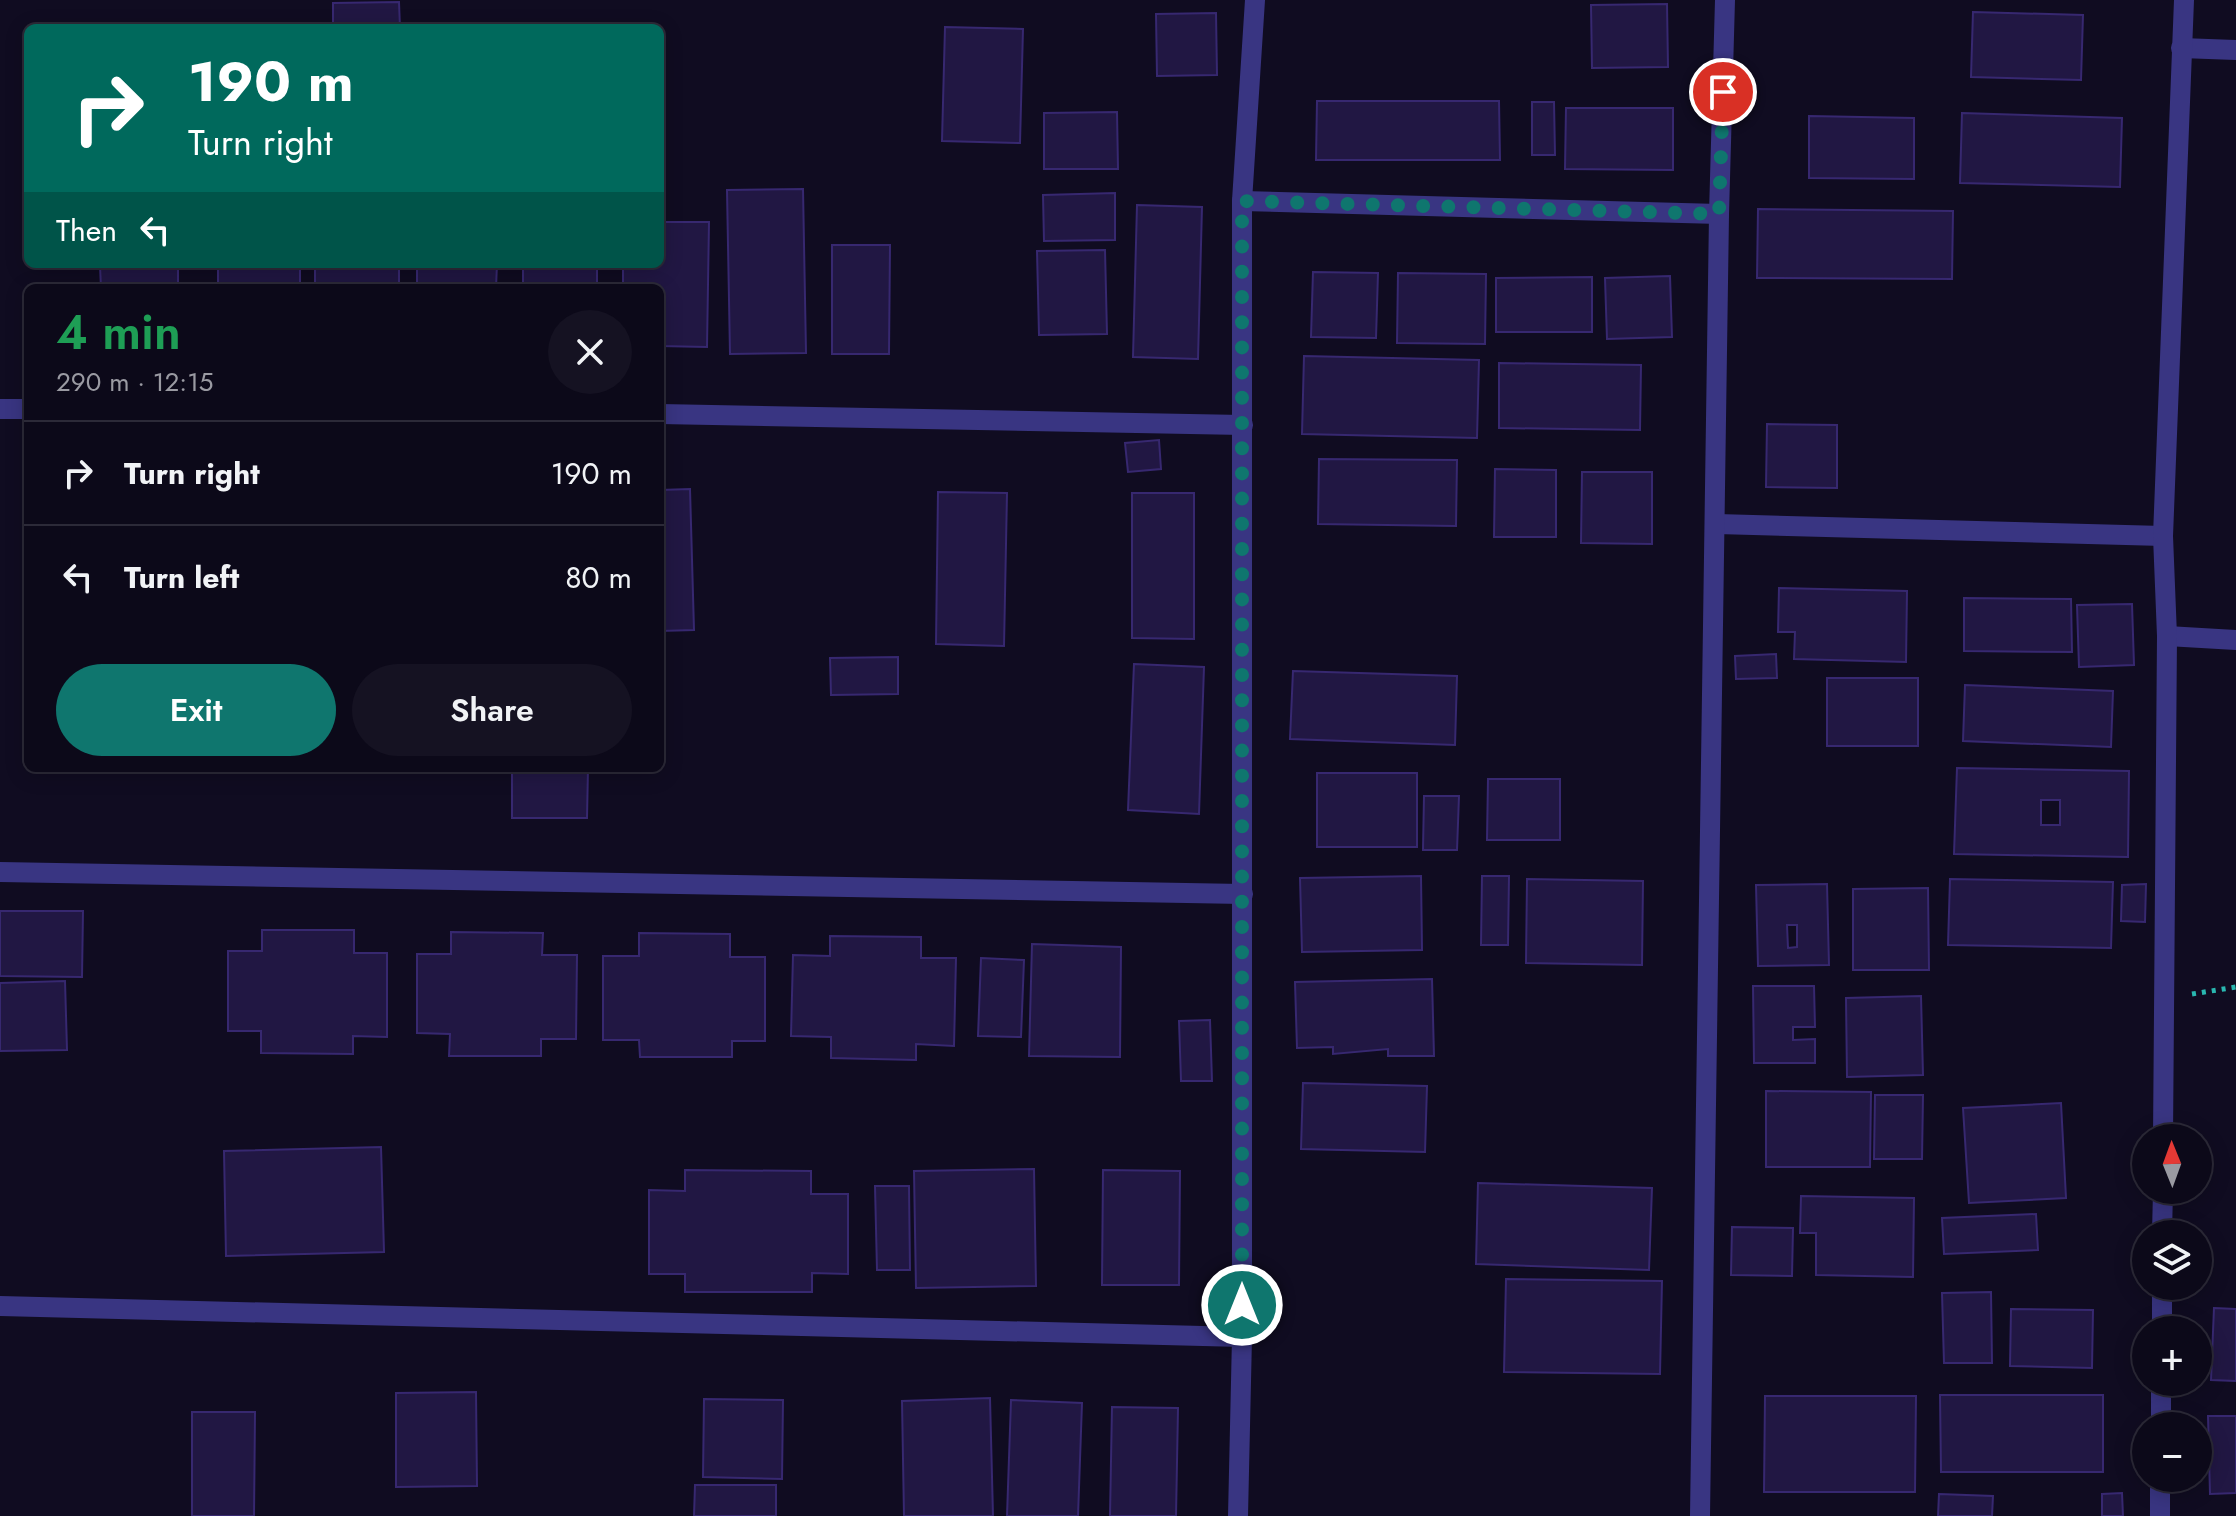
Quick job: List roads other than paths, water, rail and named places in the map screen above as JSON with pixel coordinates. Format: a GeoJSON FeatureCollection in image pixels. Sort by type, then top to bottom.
{"type":"FeatureCollection","features":[{"type":"Feature","properties":{"kind":"street"},"geometry":{"type":"LineString","coordinates":[[1238,1516],[1242,1337],[1242,201],[1255,0]]}},
{"type":"Feature","properties":{"kind":"street"},"geometry":{"type":"LineString","coordinates":[[1700,1516],[1717,524],[1719,214],[1725,0]]}},
{"type":"Feature","properties":{"kind":"street"},"geometry":{"type":"LineString","coordinates":[[2163,1124],[2167,636],[2163,536],[2184,0]]}},
{"type":"Feature","properties":{"kind":"street"},"geometry":{"type":"LineString","coordinates":[[2181,48],[2236,50]]}},
{"type":"Feature","properties":{"kind":"street"},"geometry":{"type":"LineString","coordinates":[[1242,201],[1719,214]]}},
{"type":"Feature","properties":{"kind":"street"},"geometry":{"type":"LineString","coordinates":[[0,409],[24,409]]}},
{"type":"Feature","properties":{"kind":"street"},"geometry":{"type":"LineString","coordinates":[[664,414],[1243,425]]}},
{"type":"Feature","properties":{"kind":"street"},"geometry":{"type":"LineString","coordinates":[[1717,524],[2163,536]]}},
{"type":"Feature","properties":{"kind":"street"},"geometry":{"type":"LineString","coordinates":[[2167,636],[2236,640]]}},
{"type":"Feature","properties":{"kind":"street"},"geometry":{"type":"LineString","coordinates":[[0,872],[1243,894]]}},
{"type":"Feature","properties":{"kind":"street"},"geometry":{"type":"LineString","coordinates":[[0,1306],[1242,1337]]}},
{"type":"Feature","properties":{"kind":"street"},"geometry":{"type":"LineString","coordinates":[[2160,1492],[2160,1516]]}}]}
